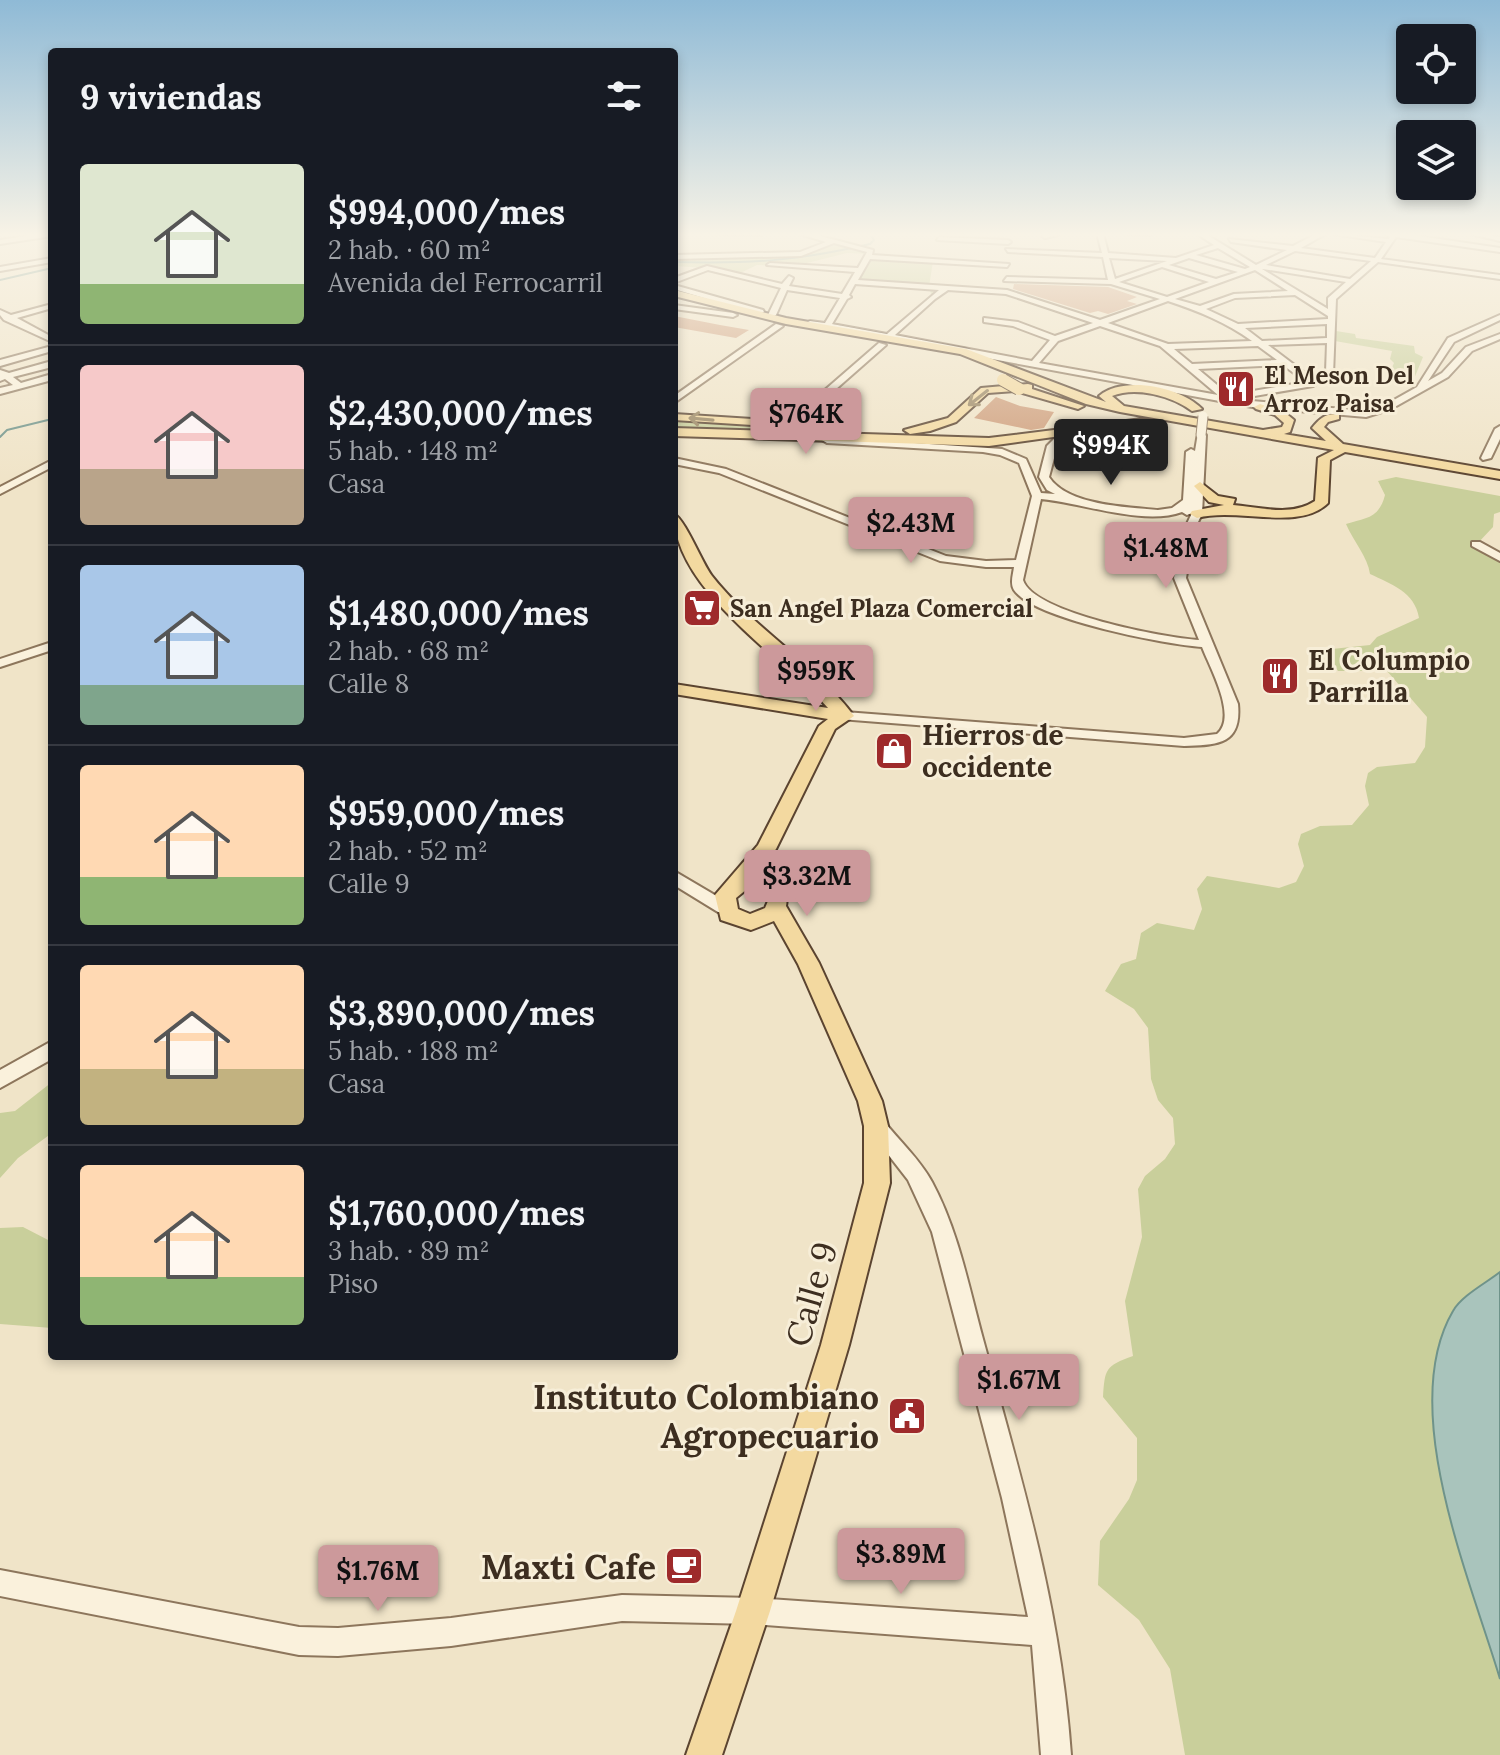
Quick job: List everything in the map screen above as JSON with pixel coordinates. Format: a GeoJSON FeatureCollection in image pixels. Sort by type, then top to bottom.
{"type":"FeatureCollection","features":[{"type":"Feature","properties":{"kind":"main road"},"geometry":{"type":"LineString","coordinates":[[733,315],[779,326],[886,340],[964,360],[1019,389],[1062,403],[1288,445],[1342,450]]}},
{"type":"Feature","properties":{"kind":"main road"},"geometry":{"type":"LineString","coordinates":[[777,315],[827,327],[963,350],[1079,397]]}},
{"type":"Feature","properties":{"kind":"main road"},"geometry":{"type":"LineString","coordinates":[[678,417],[923,429],[952,420],[980,393],[1003,387],[1044,388],[1120,409],[1500,477]]}},
{"type":"Feature","properties":{"kind":"main road"},"geometry":{"type":"LineString","coordinates":[[1120,409],[1105,396],[1111,390],[1128,389],[1172,396],[1198,413]]}},
{"type":"Feature","properties":{"kind":"main road"},"geometry":{"type":"LineString","coordinates":[[1224,428],[1269,433],[1290,426],[1284,416],[1253,406]]}},
{"type":"Feature","properties":{"kind":"main road"},"geometry":{"type":"LineString","coordinates":[[1335,417],[1321,423],[1319,432],[1342,450]]}},
{"type":"Feature","properties":{"kind":"main road"},"geometry":{"type":"LineString","coordinates":[[678,432],[784,438],[989,442],[1128,422],[1173,424]]}},
{"type":"Feature","properties":{"kind":"main road"},"geometry":{"type":"LineString","coordinates":[[1200,486],[1208,495],[1222,501],[1299,508],[1311,500],[1309,457],[1288,445]]}},
{"type":"Feature","properties":{"kind":"main road"},"geometry":{"type":"LineString","coordinates":[[1197,514],[1221,507],[1284,513],[1315,509],[1321,503],[1324,458],[1342,450]]}},
{"type":"Feature","properties":{"kind":"main road"},"geometry":{"type":"LineString","coordinates":[[678,528],[690,559],[717,596],[817,683],[845,716]]}},
{"type":"Feature","properties":{"kind":"main road"},"geometry":{"type":"LineString","coordinates":[[678,690],[845,716]]}},
{"type":"Feature","properties":{"kind":"main road"},"geometry":{"type":"LineString","coordinates":[[729,894],[766,849],[828,726],[845,716]]}},
{"type":"Feature","properties":{"kind":"main road"},"geometry":{"type":"LineString","coordinates":[[766,849],[766,885]]}},
{"type":"Feature","properties":{"kind":"main road"},"geometry":{"type":"LineString","coordinates":[[729,894],[750,881],[766,885],[776,895],[777,908],[767,918],[751,922]]}},
{"type":"Feature","properties":{"kind":"main road"},"geometry":{"type":"LineString","coordinates":[[729,894],[734,918],[751,922],[798,949]]}},
{"type":"Feature","properties":{"kind":"main road","name":"Calle 9"},"geometry":{"type":"LineString","coordinates":[[704,1755],[753,1611],[866,1232],[877,1183],[876,1126],[857,1070],[777,908]]}},
{"type":"Feature","properties":{"kind":"street"},"geometry":{"type":"LineString","coordinates":[[6,315],[48,338]]}},
{"type":"Feature","properties":{"kind":"street"},"geometry":{"type":"LineString","coordinates":[[0,319],[19,315]]}},
{"type":"Feature","properties":{"kind":"street"},"geometry":{"type":"LineString","coordinates":[[772,315],[886,340],[963,350],[1110,376],[1114,380],[1227,397],[1253,406],[1374,419],[1394,414],[1459,374],[1474,352],[1500,338]]}},
{"type":"Feature","properties":{"kind":"street"},"geometry":{"type":"LineString","coordinates":[[827,327],[835,315]]}},
{"type":"Feature","properties":{"kind":"street"},"geometry":{"type":"LineString","coordinates":[[791,424],[913,315]]}},
{"type":"Feature","properties":{"kind":"street"},"geometry":{"type":"LineString","coordinates":[[1075,315],[1167,347],[1227,397]]}},
{"type":"Feature","properties":{"kind":"street"},"geometry":{"type":"LineString","coordinates":[[1034,364],[1055,339],[1121,315]]}},
{"type":"Feature","properties":{"kind":"street"},"geometry":{"type":"LineString","coordinates":[[1213,315],[1237,326],[1313,383]]}},
{"type":"Feature","properties":{"kind":"street"},"geometry":{"type":"LineString","coordinates":[[1328,315],[1332,318]]}},
{"type":"Feature","properties":{"kind":"street"},"geometry":{"type":"LineString","coordinates":[[1227,397],[1313,383],[1332,370],[1332,315]]}},
{"type":"Feature","properties":{"kind":"street"},"geometry":{"type":"LineString","coordinates":[[1420,388],[1451,340],[1500,317]]}},
{"type":"Feature","properties":{"kind":"street"},"geometry":{"type":"LineString","coordinates":[[1237,326],[1332,318]]}},
{"type":"Feature","properties":{"kind":"street"},"geometry":{"type":"LineString","coordinates":[[987,320],[1015,324],[1055,339]]}},
{"type":"Feature","properties":{"kind":"street"},"geometry":{"type":"LineString","coordinates":[[678,397],[779,326]]}},
{"type":"Feature","properties":{"kind":"street"},"geometry":{"type":"LineString","coordinates":[[1198,413],[1214,406],[1253,406],[1366,414],[1388,407],[1450,372],[1469,349],[1500,338]]}},
{"type":"Feature","properties":{"kind":"street"},"geometry":{"type":"LineString","coordinates":[[1167,347],[1331,340]]}},
{"type":"Feature","properties":{"kind":"street"},"geometry":{"type":"LineString","coordinates":[[0,363],[48,349]]}},
{"type":"Feature","properties":{"kind":"street"},"geometry":{"type":"LineString","coordinates":[[1190,367],[1286,362]]}},
{"type":"Feature","properties":{"kind":"street"},"geometry":{"type":"LineString","coordinates":[[3,375],[48,365]]}},
{"type":"Feature","properties":{"kind":"street"},"geometry":{"type":"LineString","coordinates":[[3,375],[19,386]]}},
{"type":"Feature","properties":{"kind":"street"},"geometry":{"type":"LineString","coordinates":[[0,391],[48,378]]}},
{"type":"Feature","properties":{"kind":"street"},"geometry":{"type":"LineString","coordinates":[[1246,393],[1245,398],[1253,406]]}},
{"type":"Feature","properties":{"kind":"street"},"geometry":{"type":"LineString","coordinates":[[845,716],[1184,742],[1224,736],[1235,723],[1231,704],[1180,578],[1189,530],[1197,514],[1200,486],[1195,401],[1200,395]]}},
{"type":"Feature","properties":{"kind":"street"},"geometry":{"type":"LineString","coordinates":[[1486,458],[1500,429]]}},
{"type":"Feature","properties":{"kind":"street"},"geometry":{"type":"LineString","coordinates":[[1064,432],[1052,446],[1044,477],[1051,488],[1066,497]]}},
{"type":"Feature","properties":{"kind":"street"},"geometry":{"type":"LineString","coordinates":[[1189,530],[1186,502],[1197,435]]}},
{"type":"Feature","properties":{"kind":"street"},"geometry":{"type":"LineString","coordinates":[[784,438],[1002,452],[1026,464],[1037,496],[1017,580],[1026,596],[1114,630],[1183,644],[1207,644]]}},
{"type":"Feature","properties":{"kind":"street"},"geometry":{"type":"LineString","coordinates":[[678,462],[722,471],[944,559],[1022,563]]}},
{"type":"Feature","properties":{"kind":"street"},"geometry":{"type":"LineString","coordinates":[[0,491],[48,465]]}},
{"type":"Feature","properties":{"kind":"street"},"geometry":{"type":"LineString","coordinates":[[1037,496],[1066,497],[1161,512],[1178,510],[1186,502]]}},
{"type":"Feature","properties":{"kind":"street"},"geometry":{"type":"LineString","coordinates":[[1476,544],[1500,558]]}},
{"type":"Feature","properties":{"kind":"street"},"geometry":{"type":"LineString","coordinates":[[0,663],[48,647]]}},
{"type":"Feature","properties":{"kind":"street"},"geometry":{"type":"LineString","coordinates":[[678,879],[729,894]]}},
{"type":"Feature","properties":{"kind":"street"},"geometry":{"type":"LineString","coordinates":[[0,1080],[48,1051]]}},
{"type":"Feature","properties":{"kind":"street"},"geometry":{"type":"LineString","coordinates":[[876,1126],[916,1174],[938,1225],[1021,1520],[1045,1632],[1055,1709],[1056,1755]]}},
{"type":"Feature","properties":{"kind":"street"},"geometry":{"type":"LineString","coordinates":[[0,1583],[262,1634],[325,1642],[535,1622],[622,1608],[753,1611],[1045,1632]]}},
{"type":"Feature","properties":{"kind":"green space"},"geometry":{"type":"Polygon","coordinates":[[[1336,331],[1355,334],[1356,338],[1414,346],[1415,353],[1423,357],[1411,386],[1386,381],[1394,363],[1390,359],[1392,351],[1335,341],[1336,331]]]}},
{"type":"Feature","properties":{"kind":"green space"},"geometry":{"type":"Polygon","coordinates":[[[678,417],[849,427],[875,437],[678,432],[678,417]]]}},
{"type":"Feature","properties":{"kind":"green space"},"geometry":{"type":"Polygon","coordinates":[[[1396,477],[1500,496],[1500,512],[1494,514],[1493,527],[1477,544],[1500,558],[1500,1272],[1453,1309],[1458,1543],[1500,1679],[1500,1755],[1185,1755],[1170,1669],[1139,1620],[1098,1585],[1100,1541],[1129,1499],[1137,1480],[1137,1438],[1103,1397],[1108,1370],[1133,1356],[1125,1301],[1142,1237],[1138,1189],[1145,1176],[1165,1159],[1175,1144],[1173,1118],[1158,1100],[1151,1079],[1148,1028],[1134,1009],[1105,991],[1121,964],[1136,959],[1141,933],[1157,923],[1194,930],[1202,909],[1197,889],[1207,876],[1279,888],[1296,882],[1304,866],[1298,844],[1301,834],[1320,826],[1352,825],[1369,805],[1365,786],[1368,773],[1377,767],[1415,763],[1425,747],[1427,717],[1387,671],[1338,671],[1328,656],[1332,649],[1370,645],[1377,637],[1419,618],[1407,595],[1370,574],[1346,524],[1375,513],[1385,495],[1378,481],[1396,477]]]}},
{"type":"Feature","properties":{"kind":"green space"},"geometry":{"type":"Polygon","coordinates":[[[48,1085],[48,1136],[18,1158],[0,1178],[0,1113],[15,1111],[48,1085]]]}},
{"type":"Feature","properties":{"kind":"green space"},"geometry":{"type":"Polygon","coordinates":[[[23,1227],[48,1240],[48,1328],[0,1324],[0,1228],[23,1227]]]}},
{"type":"Feature","properties":{"kind":"water"},"geometry":{"type":"Polygon","coordinates":[[[1500,1272],[1500,1679],[1444,1495],[1435,1444],[1432,1396],[1437,1351],[1453,1311],[1468,1295],[1500,1272]]]}},
{"type":"Feature","properties":{"kind":"building"},"geometry":{"type":"Polygon","coordinates":[[[678,317],[749,330],[736,338],[678,328],[678,317]]]}},
{"type":"Feature","properties":{"kind":"building"},"geometry":{"type":"Polygon","coordinates":[[[996,397],[1020,406],[1054,412],[1044,428],[1031,430],[974,418],[996,397]]]}},
{"type":"Feature","properties":{"kind":"waterway"},"geometry":{"type":"LineString","coordinates":[[0,437],[7,430],[48,420]]}},
{"type":"Feature","properties":{"kind":"place","name":"El Meson Del Arroz Paisa"},"geometry":{"type":"Point","coordinates":[1236,389]}},
{"type":"Feature","properties":{"kind":"place","name":"San Angel Plaza Comercial"},"geometry":{"type":"Point","coordinates":[702,608]}},
{"type":"Feature","properties":{"kind":"place","name":"El Columpio Parrilla"},"geometry":{"type":"Point","coordinates":[1280,676]}},
{"type":"Feature","properties":{"kind":"place","name":"Hierros de occidente"},"geometry":{"type":"Point","coordinates":[894,751]}},
{"type":"Feature","properties":{"kind":"place","name":"Instituto Colombiano Agropecuario"},"geometry":{"type":"Point","coordinates":[907,1416]}},
{"type":"Feature","properties":{"kind":"place","name":"Maxti Cafe"},"geometry":{"type":"Point","coordinates":[684,1566]}}]}
